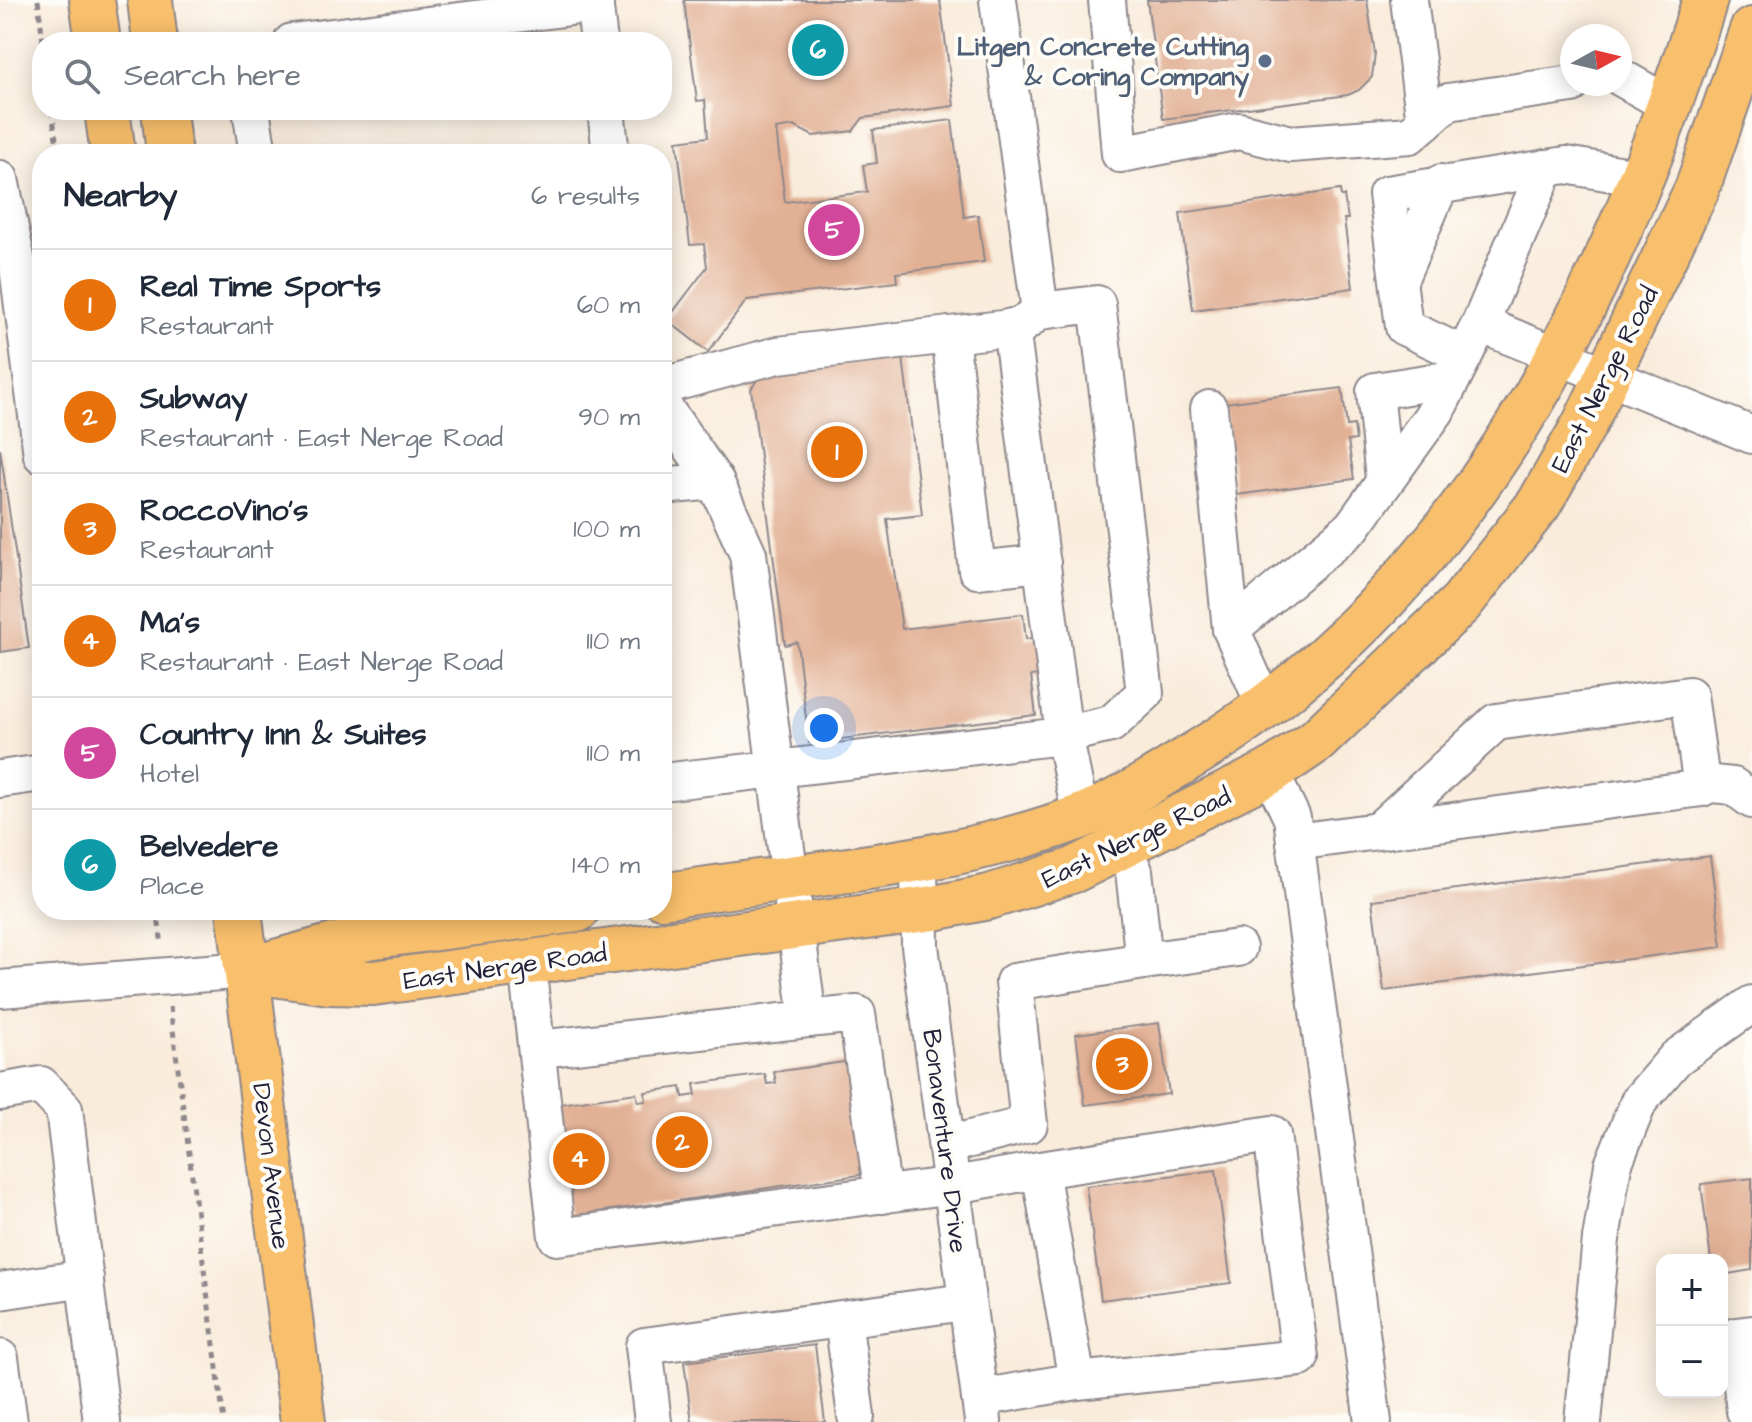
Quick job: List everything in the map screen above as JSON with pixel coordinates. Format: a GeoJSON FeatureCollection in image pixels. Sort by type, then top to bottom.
{"type":"FeatureCollection","features":[{"type":"Feature","properties":{"kind":"main road"},"geometry":{"type":"LineString","coordinates":[[92,0],[97,32]]}},
{"type":"Feature","properties":{"kind":"main road"},"geometry":{"type":"LineString","coordinates":[[150,0],[154,32]]}},
{"type":"Feature","properties":{"kind":"main road","name":"East Nerge Road"},"geometry":{"type":"LineString","coordinates":[[672,895],[919,859],[1014,839],[1081,817],[1149,782],[1266,708],[1347,640],[1466,505],[1559,356],[1671,106],[1705,0]]}},
{"type":"Feature","properties":{"kind":"main road","name":"East Nerge Road"},"geometry":{"type":"LineString","coordinates":[[247,970],[329,982],[373,983],[922,909],[1031,886],[1123,848],[1270,772],[1316,741],[1461,603],[1539,504],[1608,377],[1697,189],[1752,30]]}},
{"type":"Feature","properties":{"kind":"main road"},"geometry":{"type":"LineString","coordinates":[[108,120],[112,144]]}},
{"type":"Feature","properties":{"kind":"main road"},"geometry":{"type":"LineString","coordinates":[[165,120],[168,144]]}},
{"type":"Feature","properties":{"kind":"main road","name":"Devon Avenue"},"geometry":{"type":"LineString","coordinates":[[240,920],[303,1422]]}},
{"type":"Feature","properties":{"kind":"main road","name":"East Nerge Road"},"geometry":{"type":"LineString","coordinates":[[247,970],[367,937],[493,920]]}},
{"type":"Feature","properties":{"kind":"street"},"geometry":{"type":"LineString","coordinates":[[998,0],[1026,319],[1042,563],[1064,735],[1081,817]]}},
{"type":"Feature","properties":{"kind":"street"},"geometry":{"type":"LineString","coordinates":[[1107,0],[1120,154],[1239,131],[1291,144],[1410,135],[1448,102],[1560,86]]}},
{"type":"Feature","properties":{"kind":"street"},"geometry":{"type":"LineString","coordinates":[[1409,0],[1425,122]]}},
{"type":"Feature","properties":{"kind":"street"},"geometry":{"type":"LineString","coordinates":[[352,32],[496,8],[595,2],[598,32]]}},
{"type":"Feature","properties":{"kind":"street"},"geometry":{"type":"LineString","coordinates":[[1632,84],[1671,106]]}},
{"type":"Feature","properties":{"kind":"street"},"geometry":{"type":"LineString","coordinates":[[253,120],[256,144]]}},
{"type":"Feature","properties":{"kind":"street"},"geometry":{"type":"LineString","coordinates":[[607,120],[610,144]]}},
{"type":"Feature","properties":{"kind":"street"},"geometry":{"type":"LineString","coordinates":[[1458,367],[1404,327],[1387,194],[1566,165],[1641,178]]}},
{"type":"Feature","properties":{"kind":"street"},"geometry":{"type":"LineString","coordinates":[[1231,629],[1352,527],[1436,411],[1480,324],[1546,168]]}},
{"type":"Feature","properties":{"kind":"street"},"geometry":{"type":"LineString","coordinates":[[0,179],[20,266],[32,369]]}},
{"type":"Feature","properties":{"kind":"street"},"geometry":{"type":"LineString","coordinates":[[672,383],[778,355],[950,335],[1097,304],[1145,693],[1111,724],[1064,735],[672,781]]}},
{"type":"Feature","properties":{"kind":"street"},"geometry":{"type":"LineString","coordinates":[[1480,324],[1752,435]]}},
{"type":"Feature","properties":{"kind":"street"},"geometry":{"type":"LineString","coordinates":[[950,335],[977,570],[1042,563]]}},
{"type":"Feature","properties":{"kind":"street"},"geometry":{"type":"LineString","coordinates":[[1384,479],[1375,391],[1458,367]]}},
{"type":"Feature","properties":{"kind":"street"},"geometry":{"type":"LineString","coordinates":[[1209,409],[1231,629],[1266,708]]}},
{"type":"Feature","properties":{"kind":"street"},"geometry":{"type":"LineString","coordinates":[[672,419],[715,481],[748,554],[808,1019]]}},
{"type":"Feature","properties":{"kind":"street"},"geometry":{"type":"LineString","coordinates":[[672,485],[715,481]]}},
{"type":"Feature","properties":{"kind":"street"},"geometry":{"type":"LineString","coordinates":[[1295,842],[1378,831],[1702,788],[1689,695],[1496,722],[1378,831]]}},
{"type":"Feature","properties":{"kind":"street"},"geometry":{"type":"LineString","coordinates":[[1270,772],[1292,818],[1373,1422]]}},
{"type":"Feature","properties":{"kind":"street"},"geometry":{"type":"LineString","coordinates":[[0,779],[32,774]]}},
{"type":"Feature","properties":{"kind":"street"},"geometry":{"type":"LineString","coordinates":[[1702,783],[1733,786],[1752,800]]}},
{"type":"Feature","properties":{"kind":"street"},"geometry":{"type":"LineString","coordinates":[[1123,848],[1134,871],[1144,961]]}},
{"type":"Feature","properties":{"kind":"street","name":"Bonaventure Drive"},"geometry":{"type":"LineString","coordinates":[[919,859],[922,909],[920,946],[954,1185],[965,1302],[982,1410]]}},
{"type":"Feature","properties":{"kind":"street"},"geometry":{"type":"LineString","coordinates":[[947,1145],[1029,1124],[1014,982],[1238,948]]}},
{"type":"Feature","properties":{"kind":"street"},"geometry":{"type":"LineString","coordinates":[[527,963],[539,1049],[557,1237],[954,1185],[1272,1134],[1300,1358],[1077,1381],[982,1410]]}},
{"type":"Feature","properties":{"kind":"street"},"geometry":{"type":"LineString","coordinates":[[0,989],[247,970]]}},
{"type":"Feature","properties":{"kind":"street"},"geometry":{"type":"LineString","coordinates":[[1583,1422],[1603,1224],[1613,1165],[1628,1127],[1639,1101],[1676,1058],[1752,1004]]}},
{"type":"Feature","properties":{"kind":"street"},"geometry":{"type":"LineString","coordinates":[[539,1049],[857,1014],[883,1195]]}},
{"type":"Feature","properties":{"kind":"street"},"geometry":{"type":"LineString","coordinates":[[0,1092],[41,1085],[64,1109],[102,1422]]}},
{"type":"Feature","properties":{"kind":"street"},"geometry":{"type":"LineString","coordinates":[[1040,1170],[1077,1381]]}},
{"type":"Feature","properties":{"kind":"street"},"geometry":{"type":"LineString","coordinates":[[0,1291],[85,1278]]}},
{"type":"Feature","properties":{"kind":"street"},"geometry":{"type":"LineString","coordinates":[[653,1422],[644,1346],[965,1302]]}},
{"type":"Feature","properties":{"kind":"street"},"geometry":{"type":"LineString","coordinates":[[843,1319],[856,1416]]}},
{"type":"Feature","properties":{"kind":"street"},"geometry":{"type":"LineString","coordinates":[[1752,1334],[1736,1336],[1745,1411],[1752,1413]]}},
{"type":"Feature","properties":{"kind":"street"},"geometry":{"type":"LineString","coordinates":[[0,1358],[9,1422]]}},
{"type":"Feature","properties":{"kind":"path"},"geometry":{"type":"LineString","coordinates":[[38,0],[42,32]]}},
{"type":"Feature","properties":{"kind":"path"},"geometry":{"type":"LineString","coordinates":[[53,120],[57,144]]}},
{"type":"Feature","properties":{"kind":"path"},"geometry":{"type":"LineString","coordinates":[[175,1047],[224,1422]]}},
{"type":"Feature","properties":{"kind":"building"},"geometry":{"type":"Polygon","coordinates":[[[684,0],[940,0],[954,106],[863,118],[853,131],[813,136],[794,126],[776,129],[785,202],[867,192],[863,165],[877,163],[873,130],[952,120],[964,217],[978,215],[984,262],[896,273],[897,282],[747,300],[708,352],[672,324],[672,313],[707,267],[704,244],[690,245],[677,141],[708,137],[705,100],[697,101],[684,0]]]}},
{"type":"Feature","properties":{"kind":"building","name":"Litgen Concrete Cutting & Coring Company"},"geometry":{"type":"Polygon","coordinates":[[[1147,0],[1367,0],[1375,54],[1372,77],[1359,90],[1348,95],[1163,119],[1147,0]]]}},
{"type":"Feature","properties":{"kind":"building"},"geometry":{"type":"Polygon","coordinates":[[[1340,190],[1348,219],[1344,219],[1353,288],[1193,310],[1180,213],[1340,190]]]}},
{"type":"Feature","properties":{"kind":"building"},"geometry":{"type":"Polygon","coordinates":[[[903,357],[922,515],[887,519],[902,629],[1023,614],[1026,639],[1041,637],[1046,674],[1031,676],[1036,715],[809,743],[797,642],[785,645],[751,389],[760,376],[903,357]]]}},
{"type":"Feature","properties":{"kind":"building"},"geometry":{"type":"Polygon","coordinates":[[[1342,388],[1347,426],[1354,425],[1356,440],[1348,441],[1354,479],[1236,495],[1224,403],[1342,388]]]}},
{"type":"Feature","properties":{"kind":"building"},"geometry":{"type":"Polygon","coordinates":[[[0,448],[29,648],[0,652],[0,448]]]}},
{"type":"Feature","properties":{"kind":"building"},"geometry":{"type":"Polygon","coordinates":[[[1710,856],[1722,947],[1384,991],[1372,900],[1710,856]]]}},
{"type":"Feature","properties":{"kind":"building"},"geometry":{"type":"Polygon","coordinates":[[[1159,1023],[1169,1094],[1085,1105],[1076,1034],[1159,1023]]]}},
{"type":"Feature","properties":{"kind":"building"},"geometry":{"type":"Polygon","coordinates":[[[851,1061],[867,1174],[569,1216],[553,1105],[636,1093],[638,1102],[646,1101],[645,1092],[681,1087],[683,1097],[696,1095],[694,1084],[765,1074],[767,1084],[776,1083],[774,1072],[851,1061]]]}},
{"type":"Feature","properties":{"kind":"building"},"geometry":{"type":"Polygon","coordinates":[[[1216,1170],[1231,1283],[1101,1300],[1086,1186],[1216,1170]]]}},
{"type":"Feature","properties":{"kind":"building"},"geometry":{"type":"Polygon","coordinates":[[[1752,1178],[1752,1270],[1728,1274],[1728,1254],[1710,1254],[1701,1184],[1752,1178]]]}},
{"type":"Feature","properties":{"kind":"building"},"geometry":{"type":"Polygon","coordinates":[[[815,1345],[825,1422],[692,1422],[684,1362],[815,1345]]]}},
{"type":"Feature","properties":{"kind":"place","name":"Belvedere"},"geometry":{"type":"Point","coordinates":[818,50]}},
{"type":"Feature","properties":{"kind":"place","name":"Litgen Concrete Cutting & Coring Company"},"geometry":{"type":"Point","coordinates":[1265,61]}},
{"type":"Feature","properties":{"kind":"place","name":"Country Inn & Suites"},"geometry":{"type":"Point","coordinates":[834,230]}},
{"type":"Feature","properties":{"kind":"place","name":"Real Time Sports"},"geometry":{"type":"Point","coordinates":[837,452]}},
{"type":"Feature","properties":{"kind":"place","name":"RoccoVino's"},"geometry":{"type":"Point","coordinates":[1122,1064]}},
{"type":"Feature","properties":{"kind":"place","name":"Subway"},"geometry":{"type":"Point","coordinates":[682,1142]}},
{"type":"Feature","properties":{"kind":"place","name":"Ma's"},"geometry":{"type":"Point","coordinates":[579,1159]}}]}
